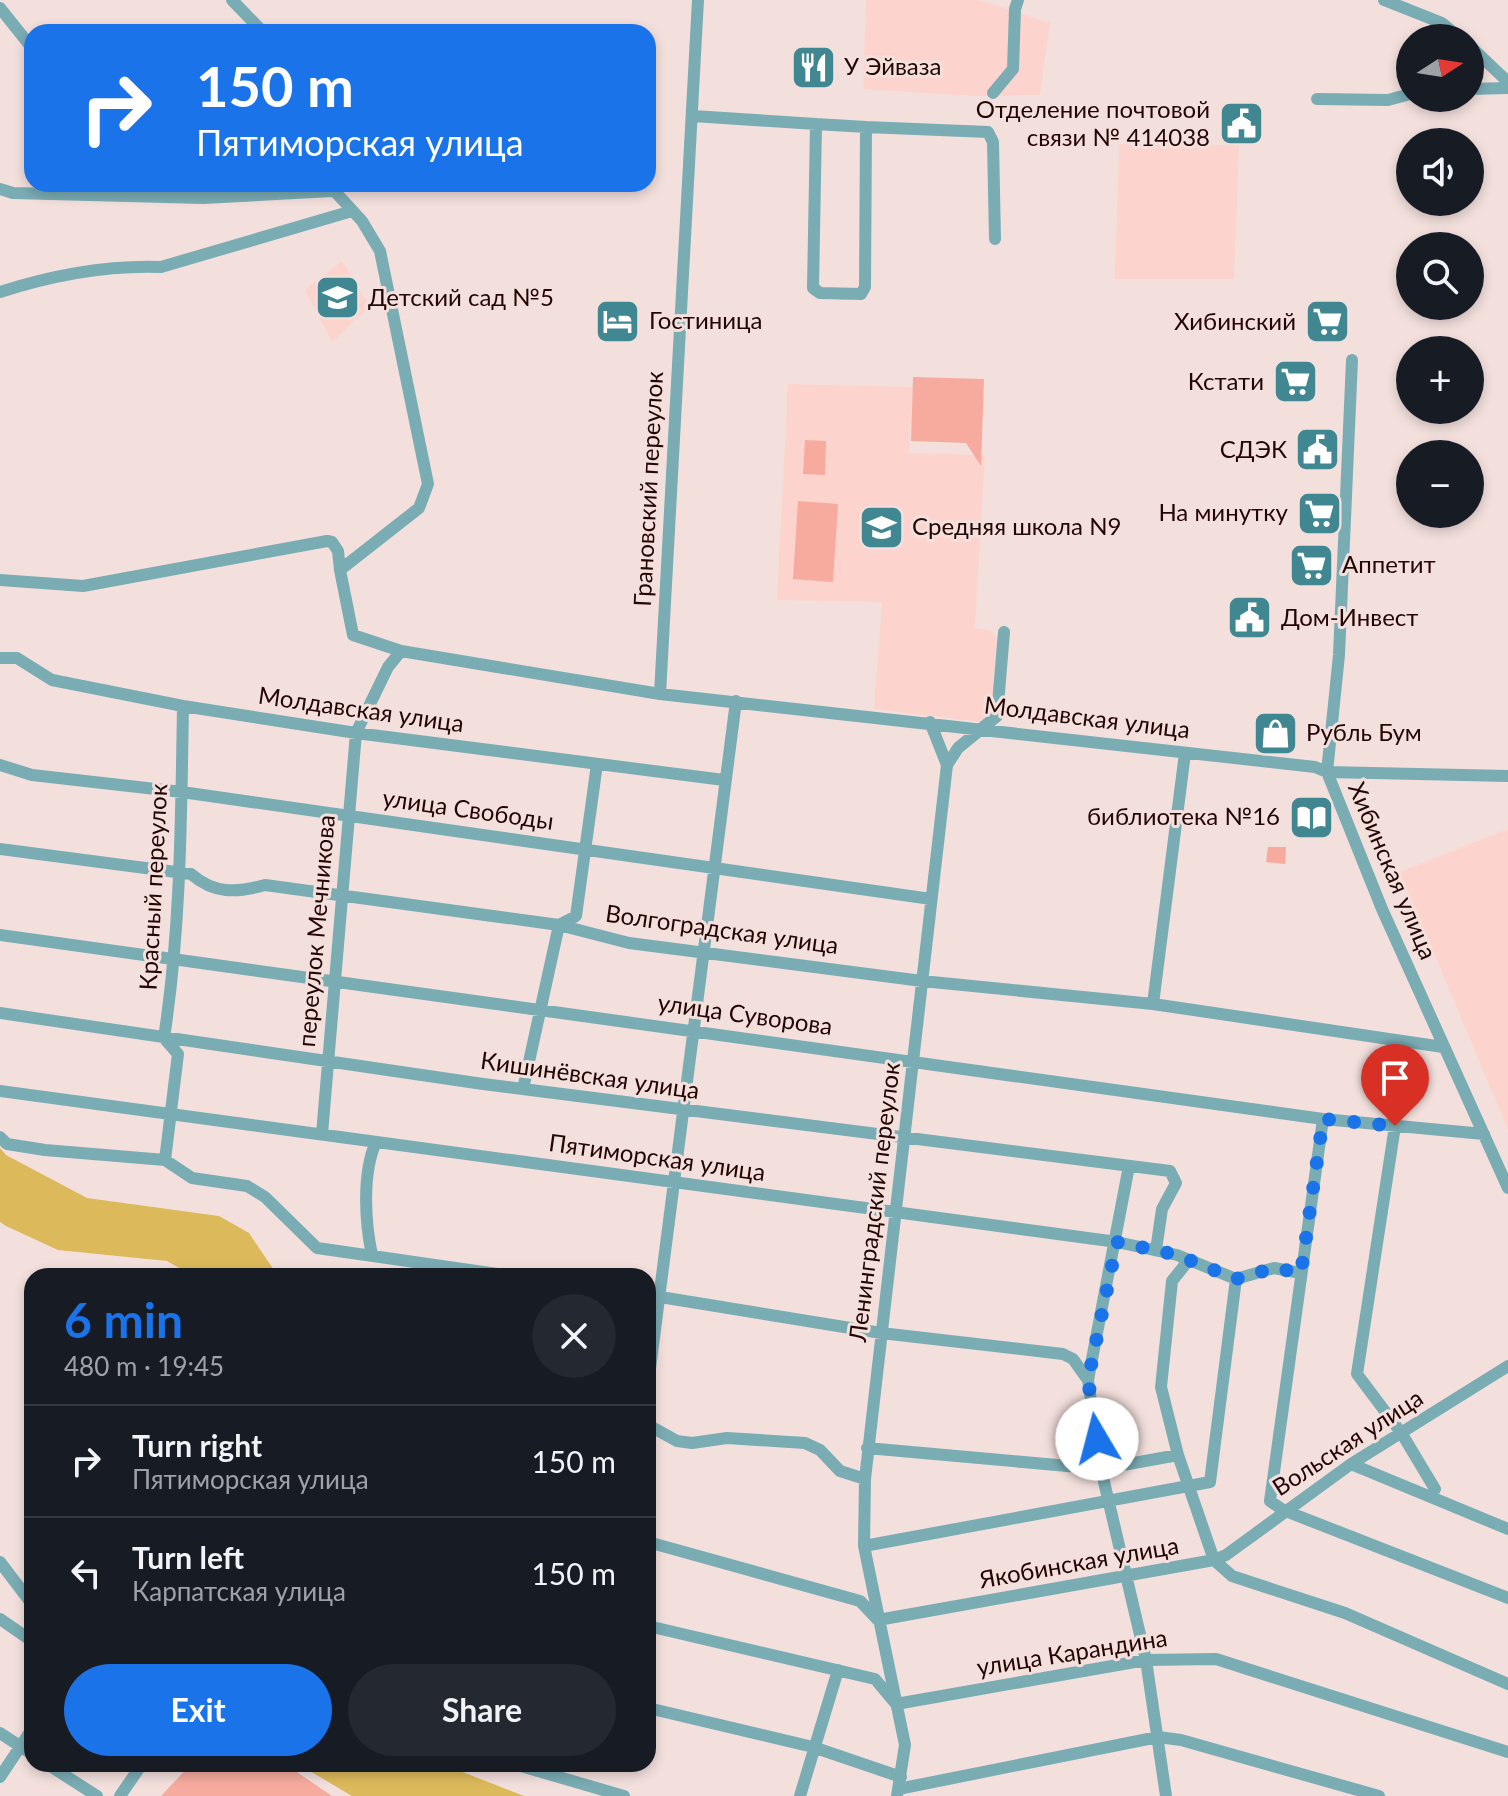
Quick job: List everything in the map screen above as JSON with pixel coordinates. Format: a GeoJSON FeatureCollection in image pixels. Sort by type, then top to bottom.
{"type":"FeatureCollection","features":[{"type":"Feature","properties":{"kind":"street"},"geometry":{"type":"LineString","coordinates":[[232,0],[255,24]]}},
{"type":"Feature","properties":{"kind":"street","name":"Грановский переулок"},"geometry":{"type":"LineString","coordinates":[[660,694],[698,0]]}},
{"type":"Feature","properties":{"kind":"street"},"geometry":{"type":"LineString","coordinates":[[993,93],[1013,69],[1018,0]]}},
{"type":"Feature","properties":{"kind":"street"},"geometry":{"type":"LineString","coordinates":[[1384,0],[1443,24]]}},
{"type":"Feature","properties":{"kind":"street"},"geometry":{"type":"LineString","coordinates":[[0,8],[24,38]]}},
{"type":"Feature","properties":{"kind":"street"},"geometry":{"type":"LineString","coordinates":[[1484,59],[1508,82]]}},
{"type":"Feature","properties":{"kind":"street"},"geometry":{"type":"LineString","coordinates":[[1484,89],[1508,88]]}},
{"type":"Feature","properties":{"kind":"street"},"geometry":{"type":"LineString","coordinates":[[1317,99],[1396,98]]}},
{"type":"Feature","properties":{"kind":"street"},"geometry":{"type":"LineString","coordinates":[[693,116],[988,132],[993,142],[995,239]]}},
{"type":"Feature","properties":{"kind":"street"},"geometry":{"type":"LineString","coordinates":[[816,124],[813,285],[820,293],[858,295],[864,290],[866,127]]}},
{"type":"Feature","properties":{"kind":"street"},"geometry":{"type":"LineString","coordinates":[[0,189],[13,193],[203,198],[272,192]]}},
{"type":"Feature","properties":{"kind":"street"},"geometry":{"type":"LineString","coordinates":[[0,580],[83,586],[327,541],[335,546],[340,570],[419,508],[428,484],[380,251],[362,221],[335,192]]}},
{"type":"Feature","properties":{"kind":"street"},"geometry":{"type":"LineString","coordinates":[[0,292],[34,281],[138,266],[161,267],[352,211]]}},
{"type":"Feature","properties":{"kind":"street","name":"Хибинская улица"},"geometry":{"type":"LineString","coordinates":[[1352,360],[1339,655],[1327,772],[1350,836],[1508,1188]]}},
{"type":"Feature","properties":{"kind":"street","name":"Молдавская улица"},"geometry":{"type":"LineString","coordinates":[[340,570],[353,635],[401,651],[660,694],[985,728],[1315,767],[1327,772],[1508,776]]}},
{"type":"Feature","properties":{"kind":"street"},"geometry":{"type":"LineString","coordinates":[[947,765],[958,748],[997,716],[1004,632]]}},
{"type":"Feature","properties":{"kind":"street"},"geometry":{"type":"LineString","coordinates":[[356,733],[388,667],[401,651]]}},
{"type":"Feature","properties":{"kind":"street","name":"Молдавская улица"},"geometry":{"type":"LineString","coordinates":[[0,658],[17,658],[52,680],[183,706],[356,733],[724,780]]}},
{"type":"Feature","properties":{"kind":"street"},"geometry":{"type":"LineString","coordinates":[[656,1279],[673,1182],[736,701]]}},
{"type":"Feature","properties":{"kind":"street","name":"Красный переулок"},"geometry":{"type":"LineString","coordinates":[[165,1160],[178,1054],[164,1038],[176,961],[181,874],[183,706]]}},
{"type":"Feature","properties":{"kind":"street"},"geometry":{"type":"LineString","coordinates":[[930,722],[947,765]]}},
{"type":"Feature","properties":{"kind":"street","name":"переулок Мечникова"},"geometry":{"type":"LineString","coordinates":[[322,1134],[356,733]]}},
{"type":"Feature","properties":{"kind":"street"},"geometry":{"type":"LineString","coordinates":[[1153,1004],[1185,753]]}},
{"type":"Feature","properties":{"kind":"street"},"geometry":{"type":"LineString","coordinates":[[523,1089],[559,925],[576,916],[588,848],[597,764]]}},
{"type":"Feature","properties":{"kind":"street","name":"улица Свободы"},"geometry":{"type":"LineString","coordinates":[[0,765],[32,775],[350,815],[931,899]]}},
{"type":"Feature","properties":{"kind":"street","name":"Ленинградский переулок"},"geometry":{"type":"LineString","coordinates":[[899,1787],[905,1745],[864,1546],[865,1479],[947,765]]}},
{"type":"Feature","properties":{"kind":"street","name":"Волгоградская улица"},"geometry":{"type":"LineString","coordinates":[[0,849],[191,874],[206,887],[238,893],[265,885],[559,925],[629,943],[704,950],[922,981],[1153,1004],[1443,1047]]}},
{"type":"Feature","properties":{"kind":"street","name":"улица Суворова"},"geometry":{"type":"LineString","coordinates":[[0,935],[1323,1119],[1484,1134]]}},
{"type":"Feature","properties":{"kind":"street","name":"Кишинёвская улица"},"geometry":{"type":"LineString","coordinates":[[0,1013],[523,1089],[1174,1173],[1176,1183],[1162,1209],[1156,1250]]}},
{"type":"Feature","properties":{"kind":"street","name":"Пятиморская улица"},"geometry":{"type":"LineString","coordinates":[[0,1091],[1117,1242],[1156,1250],[1236,1279]]}},
{"type":"Feature","properties":{"kind":"street"},"geometry":{"type":"LineString","coordinates":[[1323,1119],[1270,1501],[1283,1510],[1508,1598]]}},
{"type":"Feature","properties":{"kind":"street"},"geometry":{"type":"LineString","coordinates":[[1395,1126],[1357,1374],[1402,1434],[1435,1489]]}},
{"type":"Feature","properties":{"kind":"street"},"geometry":{"type":"LineString","coordinates":[[0,1137],[7,1144],[45,1150],[165,1160],[192,1178],[231,1182],[256,1190],[317,1248],[454,1268]]}},
{"type":"Feature","properties":{"kind":"street"},"geometry":{"type":"LineString","coordinates":[[372,1255],[367,1230],[370,1160],[376,1142]]}},
{"type":"Feature","properties":{"kind":"street"},"geometry":{"type":"LineString","coordinates":[[1129,1166],[1117,1242],[1088,1380],[1101,1469],[1146,1660],[1166,1796]]}},
{"type":"Feature","properties":{"kind":"street"},"geometry":{"type":"LineString","coordinates":[[401,1268],[403,1261]]}},
{"type":"Feature","properties":{"kind":"street"},"geometry":{"type":"LineString","coordinates":[[1188,1261],[1172,1281],[1161,1378],[1163,1399],[1178,1455],[1214,1560]]}},
{"type":"Feature","properties":{"kind":"street"},"geometry":{"type":"LineString","coordinates":[[864,1546],[1189,1488],[1213,1478],[1236,1279],[1274,1268],[1301,1273]]}},
{"type":"Feature","properties":{"kind":"street"},"geometry":{"type":"LineString","coordinates":[[656,1296],[881,1333],[1063,1354],[1073,1359],[1088,1380]]}},
{"type":"Feature","properties":{"kind":"street","name":"Вольская улица"},"geometry":{"type":"LineString","coordinates":[[1214,1560],[1226,1555],[1283,1510],[1351,1464],[1508,1366]]}},
{"type":"Feature","properties":{"kind":"street"},"geometry":{"type":"LineString","coordinates":[[656,1429],[677,1441],[692,1443],[727,1438],[805,1443],[820,1450],[840,1471],[865,1479]]}},
{"type":"Feature","properties":{"kind":"street"},"geometry":{"type":"LineString","coordinates":[[867,1448],[1101,1469],[1178,1455]]}},
{"type":"Feature","properties":{"kind":"street"},"geometry":{"type":"LineString","coordinates":[[1351,1464],[1508,1529]]}},
{"type":"Feature","properties":{"kind":"street"},"geometry":{"type":"LineString","coordinates":[[656,1544],[860,1601],[878,1620]]}},
{"type":"Feature","properties":{"kind":"street","name":"Якобинская улица"},"geometry":{"type":"LineString","coordinates":[[878,1620],[1126,1579],[1214,1560],[1232,1576],[1345,1613],[1508,1684]]}},
{"type":"Feature","properties":{"kind":"street"},"geometry":{"type":"LineString","coordinates":[[0,1562],[24,1594]]}},
{"type":"Feature","properties":{"kind":"street"},"geometry":{"type":"LineString","coordinates":[[0,1619],[24,1636]]}},
{"type":"Feature","properties":{"kind":"street"},"geometry":{"type":"LineString","coordinates":[[656,1628],[875,1679],[896,1704]]}},
{"type":"Feature","properties":{"kind":"street","name":"улица Карандина"},"geometry":{"type":"LineString","coordinates":[[896,1704],[1146,1660],[1216,1659],[1508,1752]]}},
{"type":"Feature","properties":{"kind":"street"},"geometry":{"type":"LineString","coordinates":[[800,1796],[838,1670]]}},
{"type":"Feature","properties":{"kind":"street"},"geometry":{"type":"LineString","coordinates":[[656,1710],[813,1747],[899,1787],[1158,1737],[1181,1740],[1379,1796]]}},
{"type":"Feature","properties":{"kind":"street"},"geometry":{"type":"LineString","coordinates":[[0,1733],[24,1749]]}},
{"type":"Feature","properties":{"kind":"street"},"geometry":{"type":"LineString","coordinates":[[0,1777],[24,1740]]}},
{"type":"Feature","properties":{"kind":"street"},"geometry":{"type":"LineString","coordinates":[[60,1772],[97,1796]]}},
{"type":"Feature","properties":{"kind":"street"},"geometry":{"type":"LineString","coordinates":[[120,1796],[136,1772]]}},
{"type":"Feature","properties":{"kind":"street"},"geometry":{"type":"LineString","coordinates":[[558,1772],[624,1796]]}},
{"type":"Feature","properties":{"kind":"shaded area"},"geometry":{"type":"Polygon","coordinates":[[[866,0],[980,0],[1050,23],[1040,95],[975,96],[863,89],[866,0]]]}},
{"type":"Feature","properties":{"kind":"shaded area"},"geometry":{"type":"Polygon","coordinates":[[[1119,144],[1239,145],[1234,279],[1115,279],[1119,144]]]}},
{"type":"Feature","properties":{"kind":"shaded area","name":"Детский сад №5"},"geometry":{"type":"Polygon","coordinates":[[[342,261],[370,306],[332,342],[305,290],[342,261]]]}},
{"type":"Feature","properties":{"kind":"shaded area"},"geometry":{"type":"Polygon","coordinates":[[[913,377],[984,379],[981,466],[966,443],[911,441],[913,377]]]}},
{"type":"Feature","properties":{"kind":"shaded area","name":"Средняя школа N9"},"geometry":{"type":"Polygon","coordinates":[[[788,384],[913,387],[909,453],[985,455],[975,628],[991,630],[997,638],[994,707],[982,722],[874,709],[882,602],[777,600],[788,384]]]}},
{"type":"Feature","properties":{"kind":"shaded area"},"geometry":{"type":"Polygon","coordinates":[[[805,440],[826,441],[825,475],[803,474],[805,440]]]}},
{"type":"Feature","properties":{"kind":"shaded area"},"geometry":{"type":"Polygon","coordinates":[[[798,501],[838,504],[833,582],[793,579],[798,501]]]}},
{"type":"Feature","properties":{"kind":"shaded area"},"geometry":{"type":"Polygon","coordinates":[[[1508,829],[1508,1130],[1400,872],[1508,829]]]}},
{"type":"Feature","properties":{"kind":"shaded area"},"geometry":{"type":"Polygon","coordinates":[[[1268,847],[1286,847],[1285,864],[1266,862],[1268,847]]]}},
{"type":"Feature","properties":{"kind":"shaded area"},"geometry":{"type":"Polygon","coordinates":[[[0,1148],[6,1155],[87,1198],[219,1216],[249,1233],[273,1268],[179,1268],[167,1261],[58,1250],[0,1222],[0,1148]]]}},
{"type":"Feature","properties":{"kind":"shaded area"},"geometry":{"type":"Polygon","coordinates":[[[184,1772],[297,1772],[332,1796],[161,1796],[184,1772]]]}},
{"type":"Feature","properties":{"kind":"shaded area"},"geometry":{"type":"Polygon","coordinates":[[[312,1772],[462,1772],[524,1796],[352,1796],[312,1772]]]}},
{"type":"Feature","properties":{"kind":"place","name":"У Эйваза"},"geometry":{"type":"Point","coordinates":[813,67]}},
{"type":"Feature","properties":{"kind":"place","name":"Отделение почтовой связи № 414038"},"geometry":{"type":"Point","coordinates":[1241,124]}},
{"type":"Feature","properties":{"kind":"place","name":"Детский сад №5"},"geometry":{"type":"Point","coordinates":[337,298]}},
{"type":"Feature","properties":{"kind":"place","name":"Гостиница"},"geometry":{"type":"Point","coordinates":[618,321]}},
{"type":"Feature","properties":{"kind":"place","name":"Хибинский"},"geometry":{"type":"Point","coordinates":[1327,322]}},
{"type":"Feature","properties":{"kind":"place","name":"Кстати"},"geometry":{"type":"Point","coordinates":[1295,382]}},
{"type":"Feature","properties":{"kind":"place","name":"СДЭК"},"geometry":{"type":"Point","coordinates":[1318,450]}},
{"type":"Feature","properties":{"kind":"place","name":"На минутку"},"geometry":{"type":"Point","coordinates":[1319,513]}},
{"type":"Feature","properties":{"kind":"place","name":"Средняя школа N9"},"geometry":{"type":"Point","coordinates":[881,527]}},
{"type":"Feature","properties":{"kind":"place","name":"Аппетит"},"geometry":{"type":"Point","coordinates":[1311,565]}},
{"type":"Feature","properties":{"kind":"place","name":"Дом-Инвест"},"geometry":{"type":"Point","coordinates":[1250,618]}},
{"type":"Feature","properties":{"kind":"place","name":"Рубль Бум"},"geometry":{"type":"Point","coordinates":[1275,733]}},
{"type":"Feature","properties":{"kind":"place","name":"библиотека №16"},"geometry":{"type":"Point","coordinates":[1311,817]}},
{"type":"Feature","properties":{"kind":"route"},"geometry":{"type":"LineString","coordinates":[[1097,1439],[1088,1380],[1117,1242],[1177,1255],[1236,1279],[1274,1268],[1301,1273],[1323,1119],[1395,1126]]}}]}
